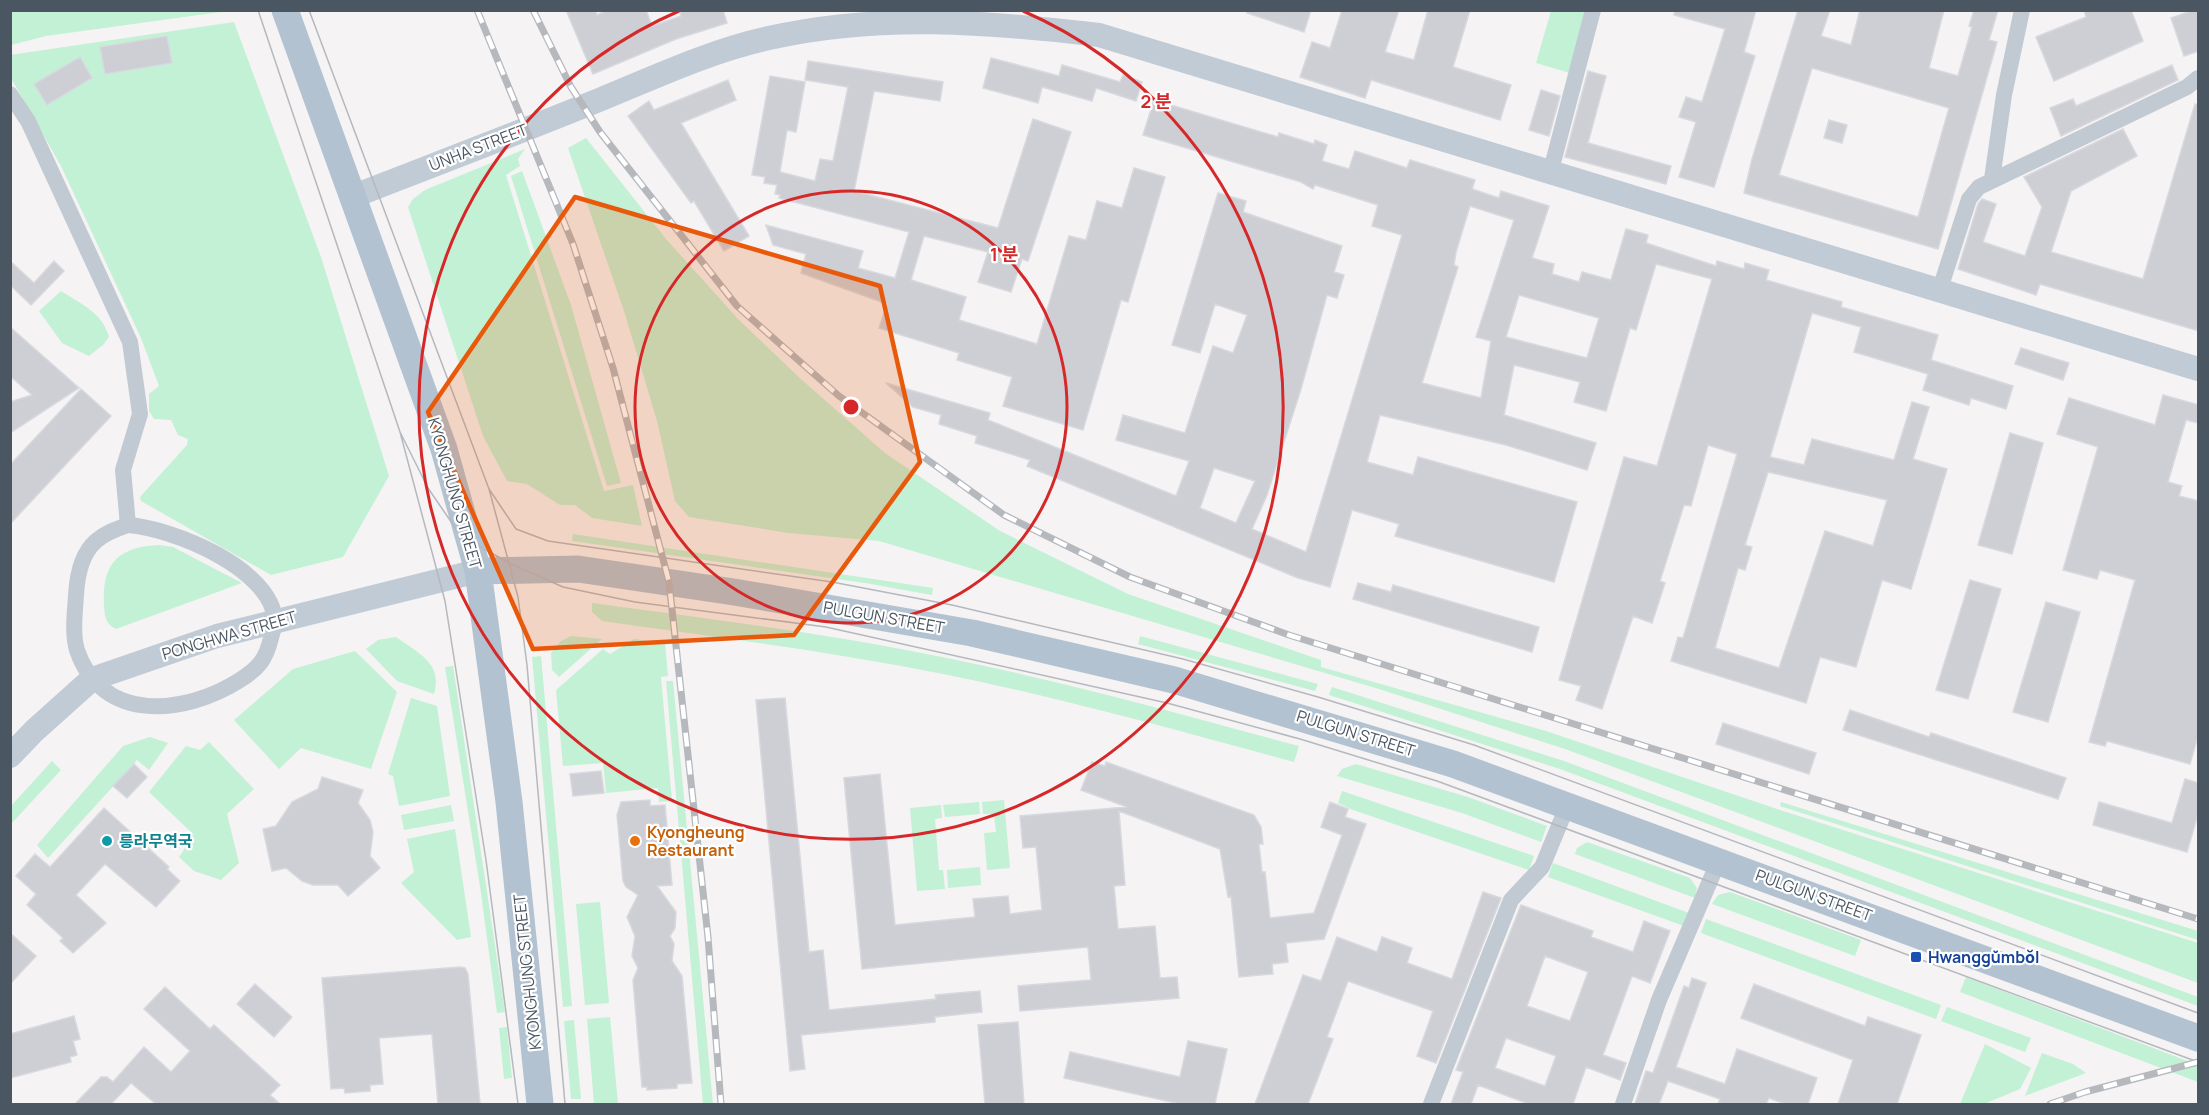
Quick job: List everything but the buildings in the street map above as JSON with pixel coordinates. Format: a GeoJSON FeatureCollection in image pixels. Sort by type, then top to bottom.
{"type":"FeatureCollection","features":[{"type":"Feature","properties":{"kind":"main road","name":"KYONGHUNG STREET"},"geometry":{"type":"LineString","coordinates":[[285,10],[444,449],[478,571],[510,814],[540,1104]]}},
{"type":"Feature","properties":{"kind":"main road","name":"PULGUN STREET"},"geometry":{"type":"LineString","coordinates":[[478,571],[590,570],[831,607],[1036,647],[1174,680],[1454,764],[1568,804],[2199,1038]]}},
{"type":"Feature","properties":{"kind":"street"},"geometry":{"type":"LineString","coordinates":[[1550,174],[1593,10]]}},
{"type":"Feature","properties":{"kind":"street"},"geometry":{"type":"LineString","coordinates":[[1992,179],[2004,95],[2022,10]]}},
{"type":"Feature","properties":{"kind":"street","name":"UNHA STREET"},"geometry":{"type":"LineString","coordinates":[[354,196],[706,56],[770,38],[861,24],[978,22],[1099,36],[2199,369]]}},
{"type":"Feature","properties":{"kind":"street"},"geometry":{"type":"LineString","coordinates":[[1940,289],[1969,199],[1979,187],[2187,87],[2199,78]]}},
{"type":"Feature","properties":{"kind":"street"},"geometry":{"type":"LineString","coordinates":[[10,94],[28,121],[130,342],[140,414],[123,470],[128,525]]}},
{"type":"Feature","properties":{"kind":"street"},"geometry":{"type":"LineString","coordinates":[[128,525],[148,526],[182,538],[236,567],[253,580],[266,596],[275,621],[267,657],[226,689],[196,701],[163,706],[135,704],[109,696],[92,680],[77,648],[74,614],[77,581],[84,557],[95,542],[128,525]]}},
{"type":"Feature","properties":{"kind":"street","name":"PONGHWA STREET"},"geometry":{"type":"LineString","coordinates":[[10,756],[34,731],[92,680],[217,636],[478,571]]}},
{"type":"Feature","properties":{"kind":"street"},"geometry":{"type":"LineString","coordinates":[[1431,1104],[1511,900],[1542,867],[1568,804]]}},
{"type":"Feature","properties":{"kind":"street"},"geometry":{"type":"LineString","coordinates":[[1623,1104],[1659,999],[1719,860]]}},
{"type":"Feature","properties":{"kind":"highlighted area"},"geometry":{"type":"Polygon","coordinates":[[[575,197],[880,286],[920,462],[794,635],[533,649],[428,412],[575,197]]]}},
{"type":"Feature","properties":{"kind":"green space"},"geometry":{"type":"Polygon","coordinates":[[[11,10],[34,12],[228,11],[46,36],[11,45],[11,10]]]}},
{"type":"Feature","properties":{"kind":"green space"},"geometry":{"type":"Polygon","coordinates":[[[1551,11],[1588,11],[1570,73],[1536,63],[1551,11]]]}},
{"type":"Feature","properties":{"kind":"green space"},"geometry":{"type":"Polygon","coordinates":[[[234,22],[321,257],[389,476],[343,557],[271,575],[141,501],[140,497],[187,445],[188,439],[178,435],[171,420],[154,419],[149,411],[149,394],[159,386],[141,338],[61,166],[11,78],[10,55],[234,22]]]}},
{"type":"Feature","properties":{"kind":"green space"},"geometry":{"type":"Polygon","coordinates":[[[586,138],[666,239],[739,320],[802,380],[885,453],[1000,531],[1128,594],[1321,660],[1321,667],[1546,731],[1780,810],[2198,943],[2198,983],[1565,749],[1379,689],[879,541],[788,533],[689,517],[675,501],[657,421],[624,311],[568,148],[586,138]]]}},
{"type":"Feature","properties":{"kind":"green space"},"geometry":{"type":"Polygon","coordinates":[[[525,149],[518,159],[520,166],[506,175],[604,491],[633,485],[642,526],[592,518],[575,505],[560,505],[527,484],[507,481],[483,436],[408,207],[413,199],[425,190],[525,149]]]}},
{"type":"Feature","properties":{"kind":"green space"},"geometry":{"type":"Polygon","coordinates":[[[522,171],[571,305],[621,483],[607,486],[511,176],[522,171]]]}},
{"type":"Feature","properties":{"kind":"green space"},"geometry":{"type":"Polygon","coordinates":[[[61,291],[83,304],[102,321],[106,329],[109,337],[89,356],[62,343],[39,311],[61,291]]]}},
{"type":"Feature","properties":{"kind":"green space"},"geometry":{"type":"Polygon","coordinates":[[[573,534],[933,588],[932,595],[865,583],[572,541],[573,534]]]}},
{"type":"Feature","properties":{"kind":"green space"},"geometry":{"type":"Polygon","coordinates":[[[159,545],[173,547],[242,583],[116,629],[112,627],[106,619],[104,605],[104,591],[109,569],[115,560],[132,549],[159,545]]]}},
{"type":"Feature","properties":{"kind":"green space"},"geometry":{"type":"Polygon","coordinates":[[[592,603],[811,634],[987,666],[1299,746],[1294,762],[1072,703],[983,682],[812,651],[602,621],[592,612],[592,603]]]}},
{"type":"Feature","properties":{"kind":"green space"},"geometry":{"type":"Polygon","coordinates":[[[571,636],[602,639],[559,677],[552,670],[551,653],[561,641],[571,636]]]}},
{"type":"Feature","properties":{"kind":"green space"},"geometry":{"type":"Polygon","coordinates":[[[1140,636],[1318,684],[1315,691],[1138,644],[1140,636]]]}},
{"type":"Feature","properties":{"kind":"green space"},"geometry":{"type":"Polygon","coordinates":[[[396,637],[420,654],[432,667],[436,683],[434,694],[397,681],[366,649],[378,640],[396,637]]]}},
{"type":"Feature","properties":{"kind":"green space"},"geometry":{"type":"Polygon","coordinates":[[[634,639],[665,643],[668,676],[661,677],[672,801],[659,802],[658,788],[606,793],[603,763],[563,766],[556,690],[603,649],[610,654],[634,639]]]}},
{"type":"Feature","properties":{"kind":"green space"},"geometry":{"type":"Polygon","coordinates":[[[355,651],[397,692],[371,769],[301,748],[279,769],[234,720],[293,669],[355,651]]]}},
{"type":"Feature","properties":{"kind":"green space"},"geometry":{"type":"Polygon","coordinates":[[[541,656],[572,1006],[563,1007],[532,657],[541,656]]]}},
{"type":"Feature","properties":{"kind":"green space"},"geometry":{"type":"Polygon","coordinates":[[[453,666],[505,1012],[497,1013],[481,893],[445,667],[453,666]]]}},
{"type":"Feature","properties":{"kind":"green space"},"geometry":{"type":"Polygon","coordinates":[[[666,681],[673,681],[713,1104],[703,1104],[666,681]]]}},
{"type":"Feature","properties":{"kind":"green space"},"geometry":{"type":"Polygon","coordinates":[[[1332,687],[1564,761],[2198,997],[2198,1006],[1560,769],[1329,695],[1332,687]]]}},
{"type":"Feature","properties":{"kind":"green space"},"geometry":{"type":"Polygon","coordinates":[[[411,698],[437,706],[450,796],[399,806],[393,776],[388,774],[411,698]]]}},
{"type":"Feature","properties":{"kind":"green space"},"geometry":{"type":"Polygon","coordinates":[[[150,737],[168,743],[149,770],[137,760],[48,858],[37,845],[123,746],[150,737]]]}},
{"type":"Feature","properties":{"kind":"green space"},"geometry":{"type":"Polygon","coordinates":[[[209,742],[254,789],[227,814],[239,863],[221,880],[194,871],[179,857],[190,841],[192,833],[149,792],[186,746],[200,750],[209,742]]]}},
{"type":"Feature","properties":{"kind":"green space"},"geometry":{"type":"Polygon","coordinates":[[[52,761],[61,770],[11,824],[11,806],[52,761]]]}},
{"type":"Feature","properties":{"kind":"green space"},"geometry":{"type":"Polygon","coordinates":[[[1356,764],[1468,797],[1547,826],[1541,842],[1462,813],[1337,776],[1342,769],[1356,764]]]}},
{"type":"Feature","properties":{"kind":"green space"},"geometry":{"type":"Polygon","coordinates":[[[1342,791],[1534,856],[1529,870],[1353,810],[1338,803],[1342,791]]]}},
{"type":"Feature","properties":{"kind":"green space"},"geometry":{"type":"Polygon","coordinates":[[[1004,800],[1010,868],[987,870],[984,833],[996,832],[994,814],[983,814],[982,802],[1004,800]]]}},
{"type":"Feature","properties":{"kind":"green space"},"geometry":{"type":"Polygon","coordinates":[[[979,802],[980,814],[945,817],[943,805],[979,802]]]}},
{"type":"Feature","properties":{"kind":"green space"},"geometry":{"type":"Polygon","coordinates":[[[1781,802],[2198,931],[2198,940],[1780,806],[1781,802]]]}},
{"type":"Feature","properties":{"kind":"green space"},"geometry":{"type":"Polygon","coordinates":[[[451,805],[454,821],[404,830],[401,815],[451,805]]]}},
{"type":"Feature","properties":{"kind":"green space"},"geometry":{"type":"Polygon","coordinates":[[[941,805],[942,818],[935,819],[939,870],[943,870],[945,889],[917,891],[910,808],[941,805]]]}},
{"type":"Feature","properties":{"kind":"green space"},"geometry":{"type":"Polygon","coordinates":[[[455,829],[471,937],[457,940],[401,883],[414,872],[407,839],[455,829]]]}},
{"type":"Feature","properties":{"kind":"green space"},"geometry":{"type":"Polygon","coordinates":[[[1587,842],[1690,878],[1697,888],[1695,898],[1575,854],[1577,848],[1587,842]]]}},
{"type":"Feature","properties":{"kind":"green space"},"geometry":{"type":"Polygon","coordinates":[[[1553,863],[1689,913],[1684,926],[1548,877],[1553,863]]]}},
{"type":"Feature","properties":{"kind":"green space"},"geometry":{"type":"Polygon","coordinates":[[[980,867],[981,885],[948,888],[947,870],[980,867]]]}},
{"type":"Feature","properties":{"kind":"green space"},"geometry":{"type":"Polygon","coordinates":[[[1730,892],[1861,940],[1855,956],[1712,904],[1718,895],[1730,892]]]}},
{"type":"Feature","properties":{"kind":"green space"},"geometry":{"type":"Polygon","coordinates":[[[600,902],[609,1003],[585,1005],[576,904],[600,902]]]}},
{"type":"Feature","properties":{"kind":"green space"},"geometry":{"type":"Polygon","coordinates":[[[1706,919],[1941,1005],[1936,1019],[1701,933],[1706,919]]]}},
{"type":"Feature","properties":{"kind":"green space"},"geometry":{"type":"Polygon","coordinates":[[[1966,977],[2198,1065],[2198,1082],[1960,992],[1966,977]]]}},
{"type":"Feature","properties":{"kind":"green space"},"geometry":{"type":"Polygon","coordinates":[[[1947,1007],[2031,1038],[2025,1052],[1941,1021],[1947,1007]]]}},
{"type":"Feature","properties":{"kind":"green space"},"geometry":{"type":"Polygon","coordinates":[[[610,1017],[618,1104],[594,1104],[587,1019],[610,1017]]]}},
{"type":"Feature","properties":{"kind":"green space"},"geometry":{"type":"Polygon","coordinates":[[[574,1020],[581,1099],[571,1099],[564,1021],[574,1020]]]}},
{"type":"Feature","properties":{"kind":"green space"},"geometry":{"type":"Polygon","coordinates":[[[507,1027],[512,1078],[504,1079],[499,1028],[507,1027]]]}},
{"type":"Feature","properties":{"kind":"green space"},"geometry":{"type":"Polygon","coordinates":[[[1985,1044],[2031,1068],[2020,1089],[1984,1104],[1960,1104],[1985,1044]]]}},
{"type":"Feature","properties":{"kind":"green space"},"geometry":{"type":"Polygon","coordinates":[[[2042,1053],[2073,1064],[2086,1073],[2025,1096],[2042,1053]]]}},
{"type":"Feature","properties":{"kind":"tram line"},"geometry":{"type":"LineString","coordinates":[[258,10],[400,432],[445,601],[486,860],[518,1104]]}},
{"type":"Feature","properties":{"kind":"tram line"},"geometry":{"type":"LineString","coordinates":[[309,10],[489,489],[518,597],[527,665],[565,1104]]}},
{"type":"Feature","properties":{"kind":"tram line"},"geometry":{"type":"LineString","coordinates":[[400,432],[428,488],[456,529],[472,542],[509,563],[563,587],[635,602],[826,627],[1167,703],[1300,739],[1437,781],[2198,1062]]}},
{"type":"Feature","properties":{"kind":"tram line"},"geometry":{"type":"LineString","coordinates":[[489,489],[516,529],[548,541],[832,582],[952,605],[1183,659],[1318,697],[1474,745],[2198,1013]]}},
{"type":"Feature","properties":{"kind":"railway"},"geometry":{"type":"LineString","coordinates":[[477,10],[573,244],[613,368],[669,582],[708,937],[721,1104]]}},
{"type":"Feature","properties":{"kind":"railway"},"geometry":{"type":"LineString","coordinates":[[533,10],[571,87],[600,132],[737,306],[839,396],[1004,515],[1130,577],[1289,635],[2198,919]]}},
{"type":"Feature","properties":{"kind":"railway"},"geometry":{"type":"LineString","coordinates":[[2050,1104],[2085,1092],[2198,1062]]}},
{"type":"Feature","properties":{"kind":"place","name":"릉라무역국"},"geometry":{"type":"Point","coordinates":[107,841]}},
{"type":"Feature","properties":{"kind":"place","name":"Kyongheung Restaurant"},"geometry":{"type":"Point","coordinates":[635,841]}},
{"type":"Feature","properties":{"kind":"place","name":"Hwanggŭmbŏl"},"geometry":{"type":"Point","coordinates":[1916,957]}}]}
